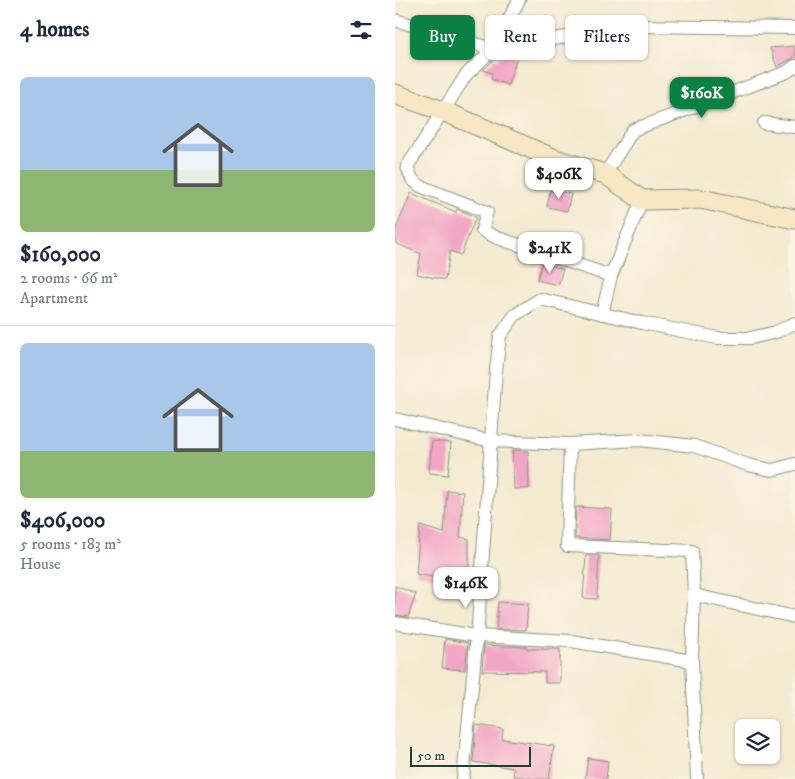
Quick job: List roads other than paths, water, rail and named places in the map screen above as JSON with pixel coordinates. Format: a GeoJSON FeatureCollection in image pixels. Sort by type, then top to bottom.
{"type":"FeatureCollection","features":[{"type":"Feature","properties":{"kind":"street"},"geometry":{"type":"LineString","coordinates":[[511,15],[519,0]]}},
{"type":"Feature","properties":{"kind":"street"},"geometry":{"type":"LineString","coordinates":[[395,20],[485,48]]}},
{"type":"Feature","properties":{"kind":"street"},"geometry":{"type":"LineString","coordinates":[[555,39],[633,26],[795,28]]}},
{"type":"Feature","properties":{"kind":"street"},"geometry":{"type":"LineString","coordinates":[[485,57],[466,75],[407,167],[412,179],[420,186],[487,212],[482,230],[495,238],[611,276]]}},
{"type":"Feature","properties":{"kind":"street"},"geometry":{"type":"LineString","coordinates":[[605,174],[633,130],[787,72],[795,66]]}},
{"type":"Feature","properties":{"kind":"street"},"geometry":{"type":"LineString","coordinates":[[395,94],[443,111],[555,159],[605,174],[642,200],[701,199],[795,220]]}},
{"type":"Feature","properties":{"kind":"street"},"geometry":{"type":"LineString","coordinates":[[764,124],[795,127]]}},
{"type":"Feature","properties":{"kind":"street"},"geometry":{"type":"LineString","coordinates":[[602,314],[611,276],[642,200]]}},
{"type":"Feature","properties":{"kind":"street"},"geometry":{"type":"LineString","coordinates":[[463,779],[496,370],[500,336],[515,315],[540,299],[718,338],[751,338],[776,332],[795,323]]}},
{"type":"Feature","properties":{"kind":"street"},"geometry":{"type":"LineString","coordinates":[[395,419],[491,440],[570,444],[639,440],[694,446],[748,465],[772,470],[795,464]]}},
{"type":"Feature","properties":{"kind":"street"},"geometry":{"type":"LineString","coordinates":[[570,444],[567,546],[692,550],[694,595],[692,661],[697,779]]}},
{"type":"Feature","properties":{"kind":"street"},"geometry":{"type":"LineString","coordinates":[[694,595],[795,617]]}},
{"type":"Feature","properties":{"kind":"street"},"geometry":{"type":"LineString","coordinates":[[395,624],[476,636],[571,641],[692,661]]}}]}
